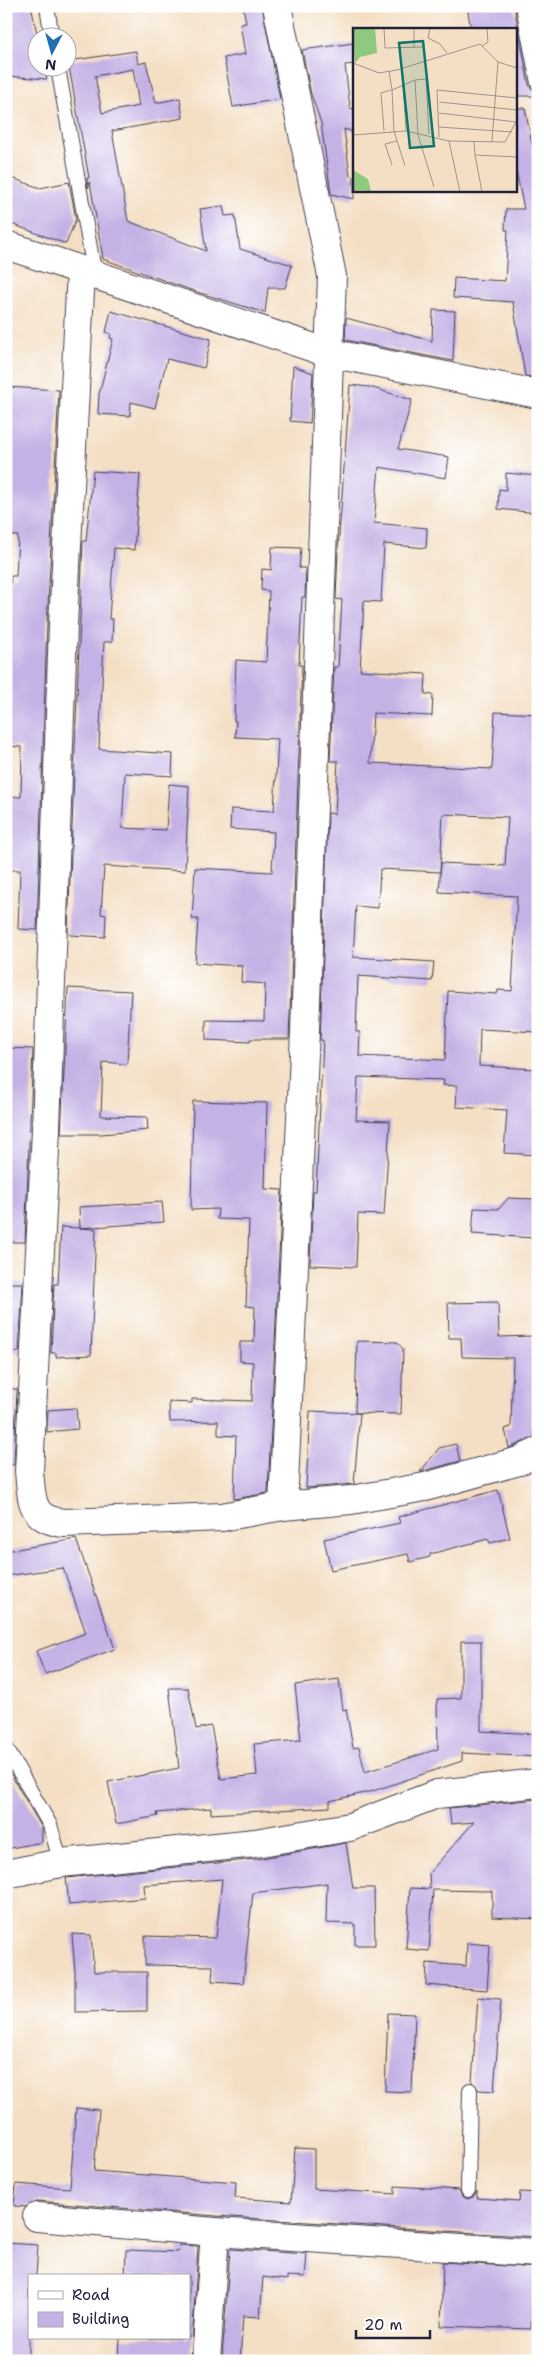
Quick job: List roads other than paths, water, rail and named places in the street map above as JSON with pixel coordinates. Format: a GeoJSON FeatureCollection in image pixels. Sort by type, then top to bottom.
{"type":"FeatureCollection","features":[{"type":"Feature","properties":{"kind":"street"},"geometry":{"type":"LineString","coordinates":[[277,6],[332,276],[305,1032],[283,1506]]}},
{"type":"Feature","properties":{"kind":"street"},"geometry":{"type":"LineString","coordinates":[[6,245],[88,274],[329,353],[538,394]]}},
{"type":"Feature","properties":{"kind":"street"},"geometry":{"type":"LineString","coordinates":[[88,274],[63,625],[46,1130],[29,1471],[32,1499],[40,1514],[48,1521],[64,1523],[222,1517],[283,1506],[351,1500],[425,1487],[519,1461],[538,1452]]}},
{"type":"Feature","properties":{"kind":"street"},"geometry":{"type":"LineString","coordinates":[[6,1874],[62,1862],[274,1840],[350,1827],[437,1794],[538,1783]]}},
{"type":"Feature","properties":{"kind":"street"},"geometry":{"type":"LineString","coordinates":[[37,2217],[215,2232],[466,2242],[538,2253]]}},
{"type":"Feature","properties":{"kind":"street"},"geometry":{"type":"LineString","coordinates":[[206,2361],[215,2232]]}},
{"type":"Feature","properties":{"kind":"lane"},"geometry":{"type":"LineString","coordinates":[[47,6],[50,28]]}},
{"type":"Feature","properties":{"kind":"lane"},"geometry":{"type":"LineString","coordinates":[[523,6],[538,83]]}},
{"type":"Feature","properties":{"kind":"lane"},"geometry":{"type":"LineString","coordinates":[[59,78],[88,274]]}},
{"type":"Feature","properties":{"kind":"lane"},"geometry":{"type":"LineString","coordinates":[[6,1748],[50,1825],[62,1862]]}},
{"type":"Feature","properties":{"kind":"lane"},"geometry":{"type":"LineString","coordinates":[[468,2190],[470,2090]]}}]}
